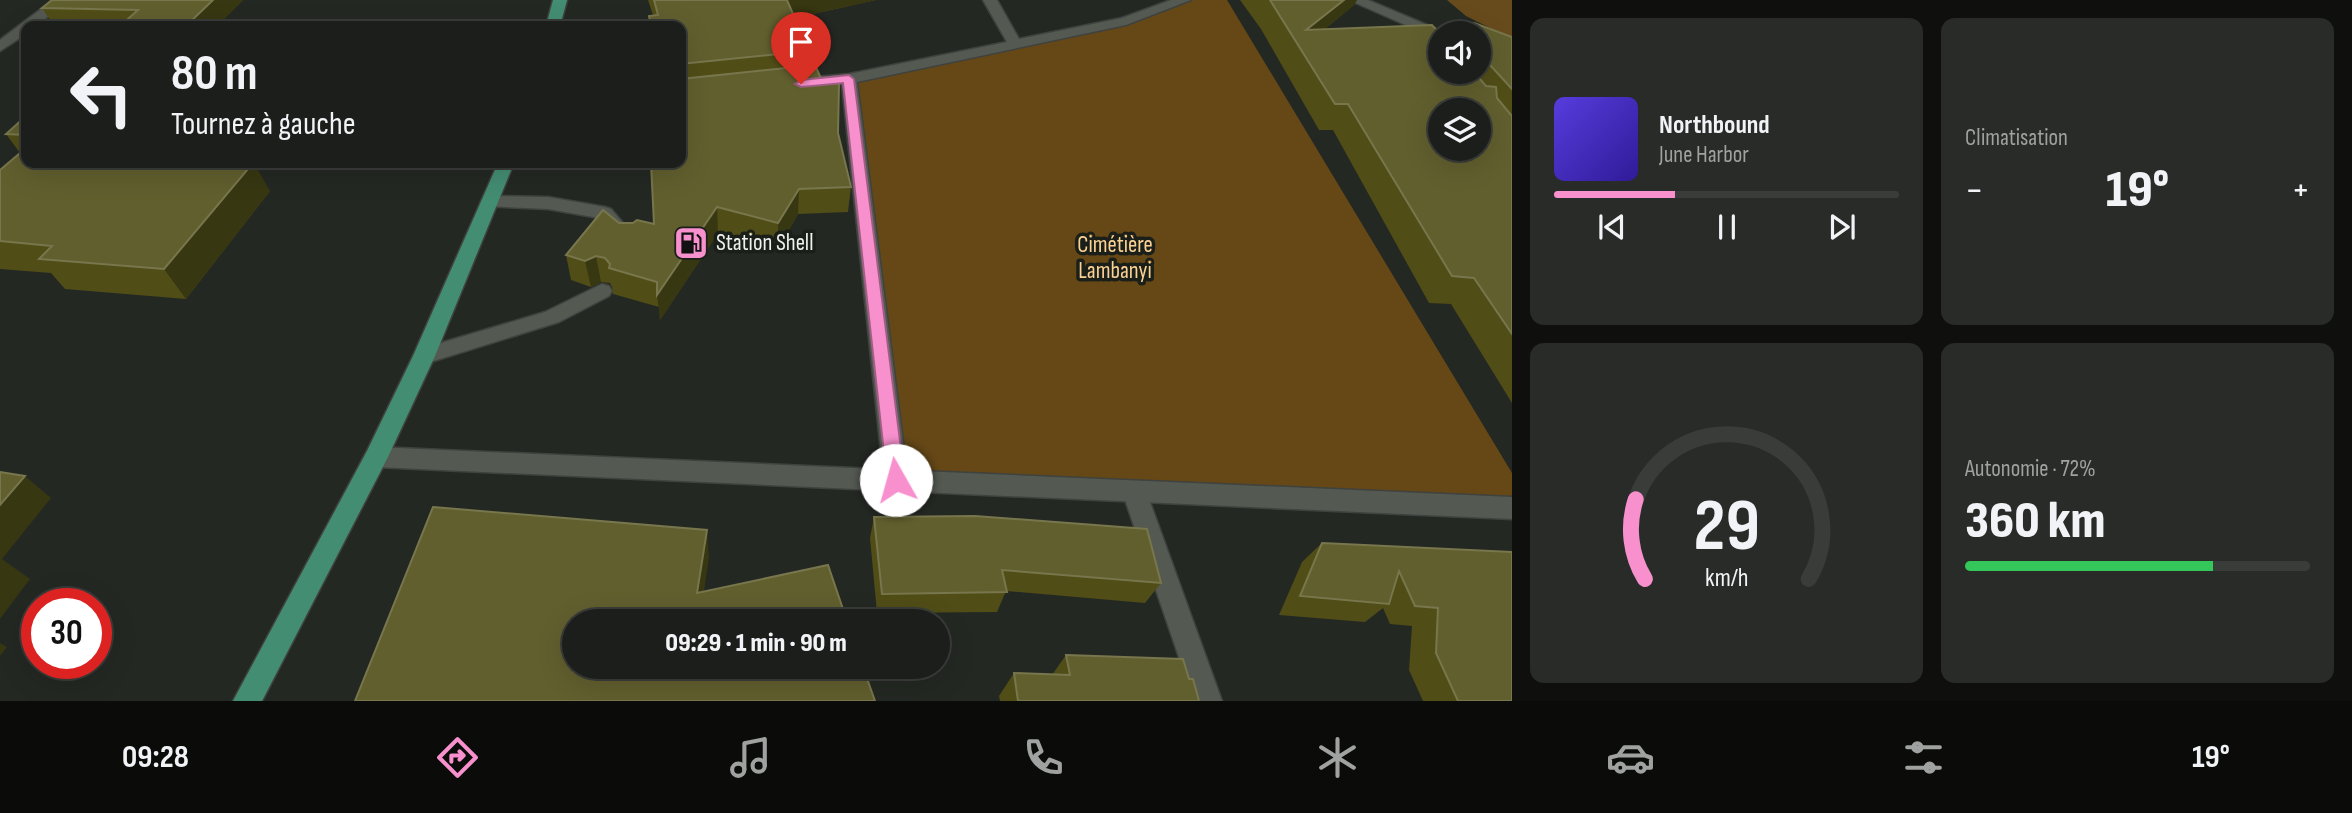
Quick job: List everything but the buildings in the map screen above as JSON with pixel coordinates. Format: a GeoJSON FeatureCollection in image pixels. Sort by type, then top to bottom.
{"type":"FeatureCollection","features":[{"type":"Feature","properties":{"kind":"main road"},"geometry":{"type":"LineString","coordinates":[[554,21],[560,0]]}},
{"type":"Feature","properties":{"kind":"main road"},"geometry":{"type":"LineString","coordinates":[[247,701],[376,457],[424,356],[504,168]]}},
{"type":"Feature","properties":{"kind":"street"},"geometry":{"type":"LineString","coordinates":[[35,21],[62,0]]}},
{"type":"Feature","properties":{"kind":"street"},"geometry":{"type":"LineString","coordinates":[[990,0],[1016,44]]}},
{"type":"Feature","properties":{"kind":"street"},"geometry":{"type":"LineString","coordinates":[[784,86],[849,79],[1126,21],[1184,0]]}},
{"type":"Feature","properties":{"kind":"street"},"geometry":{"type":"LineString","coordinates":[[1356,0],[1428,29]]}},
{"type":"Feature","properties":{"kind":"street"},"geometry":{"type":"LineString","coordinates":[[1399,18],[1424,47]]}},
{"type":"Feature","properties":{"kind":"street"},"geometry":{"type":"LineString","coordinates":[[0,47],[21,31]]}},
{"type":"Feature","properties":{"kind":"street"},"geometry":{"type":"LineString","coordinates":[[849,79],[896,480]]}},
{"type":"Feature","properties":{"kind":"street"},"geometry":{"type":"LineString","coordinates":[[490,202],[548,203],[606,213],[630,242]]}},
{"type":"Feature","properties":{"kind":"street"},"geometry":{"type":"LineString","coordinates":[[424,356],[552,317],[602,291]]}},
{"type":"Feature","properties":{"kind":"street"},"geometry":{"type":"LineString","coordinates":[[376,457],[1512,508]]}},
{"type":"Feature","properties":{"kind":"street"},"geometry":{"type":"LineString","coordinates":[[1134,491],[1208,701]]}},
{"type":"Feature","properties":{"kind":"green space","name":"Cimétière Lambanyi"},"geometry":{"type":"Polygon","coordinates":[[[1192,0],[1227,0],[1512,473],[1512,501],[896,480],[849,79],[1126,21],[1192,0]]]}},
{"type":"Feature","properties":{"kind":"shaded area"},"geometry":{"type":"Polygon","coordinates":[[[1447,0],[1512,0],[1512,39],[1491,28],[1491,21],[1476,21],[1447,0]]]}},
{"type":"Feature","properties":{"kind":"place","name":"Station Shell"},"geometry":{"type":"Point","coordinates":[691,243]}},
{"type":"Feature","properties":{"kind":"route"},"geometry":{"type":"LineString","coordinates":[[801,84],[849,79],[896,480]]}}]}
